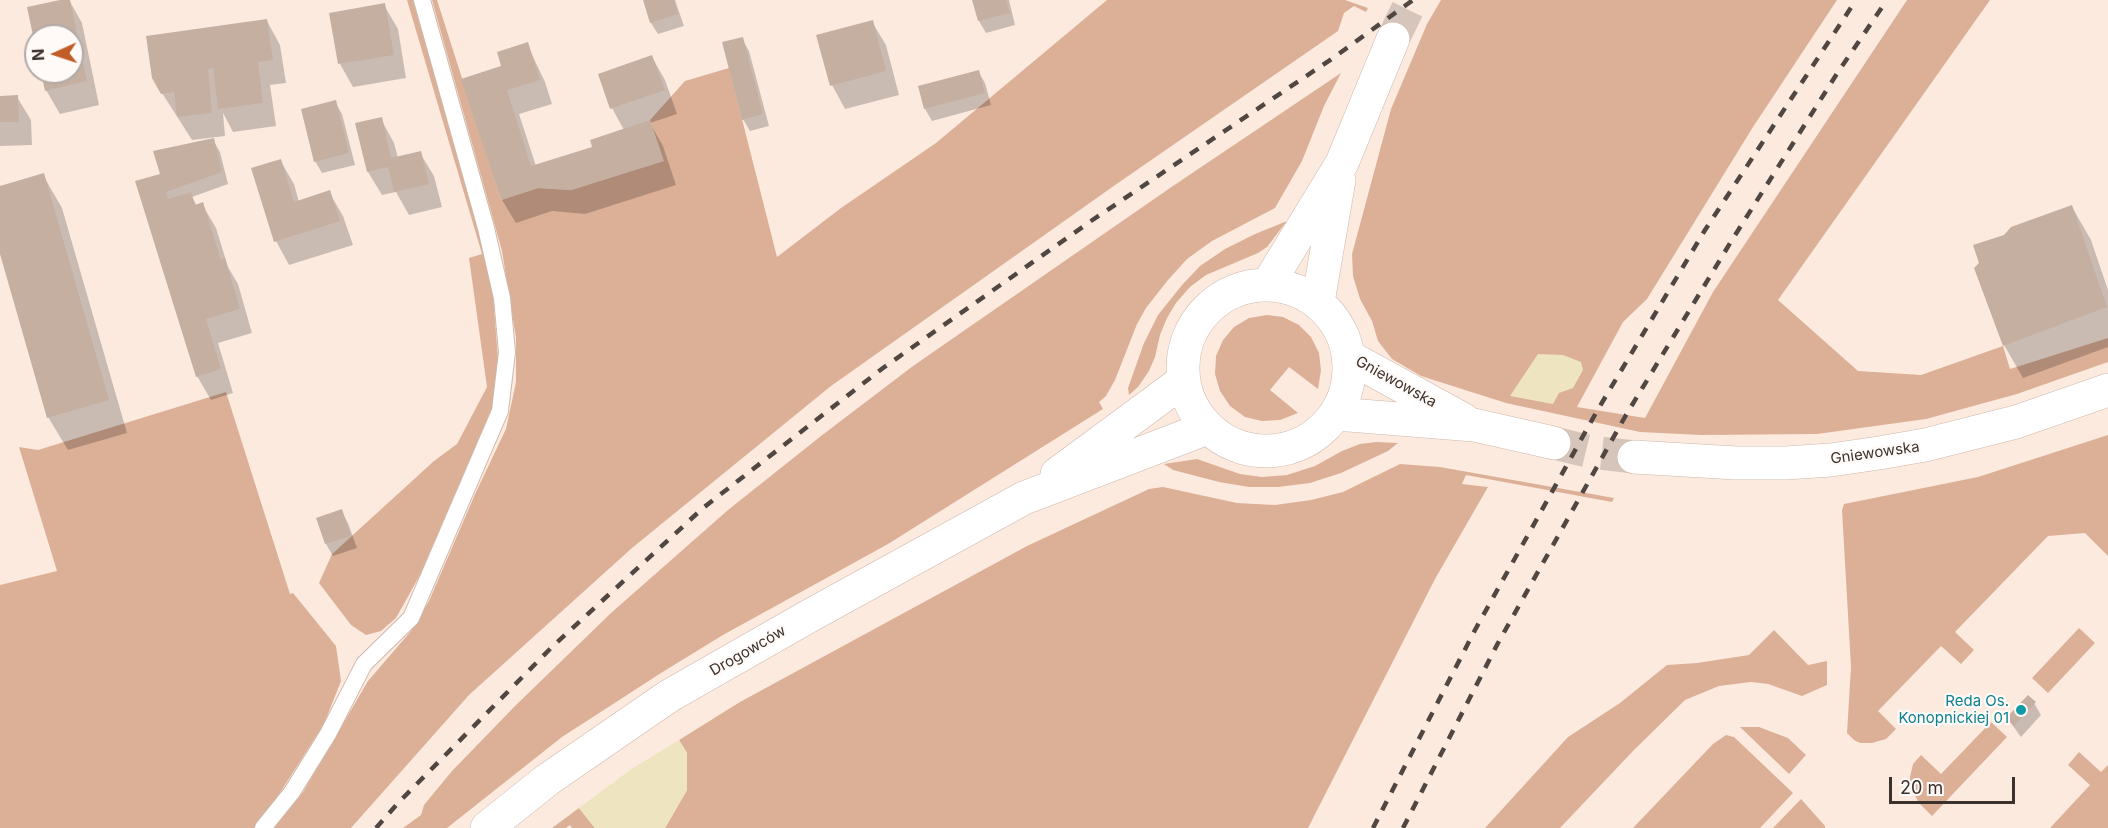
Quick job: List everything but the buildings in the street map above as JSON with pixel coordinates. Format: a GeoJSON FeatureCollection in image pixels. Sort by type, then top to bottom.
{"type":"FeatureCollection","features":[{"type":"Feature","properties":{"kind":"street"},"geometry":{"type":"LineString","coordinates":[[1268,284],[1342,164],[1393,39]]}},
{"type":"Feature","properties":{"kind":"street"},"geometry":{"type":"LineString","coordinates":[[1318,302],[1342,164]]}},
{"type":"Feature","properties":{"kind":"street"},"geometry":{"type":"LineString","coordinates":[[1268,284],[1294,289],[1318,302],[1338,326],[1349,357],[1347,386],[1336,414],[1316,435],[1290,448],[1260,451],[1232,444],[1208,428],[1192,406],[1183,381],[1184,352],[1194,324],[1207,309],[1214,302],[1239,288],[1268,284]]}},
{"type":"Feature","properties":{"kind":"street","name":"Gniewowska"},"geometry":{"type":"LineString","coordinates":[[1349,357],[1474,425]]}},
{"type":"Feature","properties":{"kind":"street","name":"Drogowców"},"geometry":{"type":"LineString","coordinates":[[487,828],[547,780],[669,696],[1024,498],[1183,381]]}},
{"type":"Feature","properties":{"kind":"street","name":"Gniewowska"},"geometry":{"type":"LineString","coordinates":[[1634,457],[1736,464],[1831,460],[1936,443],[2016,422],[2108,390]]}},
{"type":"Feature","properties":{"kind":"street","name":"Gniewowska"},"geometry":{"type":"LineString","coordinates":[[1336,414],[1474,425],[1554,443]]}},
{"type":"Feature","properties":{"kind":"street","name":"Drogowców"},"geometry":{"type":"LineString","coordinates":[[1024,498],[1208,428]]}},
{"type":"Feature","properties":{"kind":"lane"},"geometry":{"type":"LineString","coordinates":[[263,828],[292,792],[328,734],[364,664],[411,618],[500,411],[507,352],[502,298],[486,228],[422,0]]}},
{"type":"Feature","properties":{"kind":"shaded area"},"geometry":{"type":"Polygon","coordinates":[[[407,0],[413,0],[483,246],[493,293],[499,374],[493,406],[420,575],[396,618],[381,631],[366,635],[351,625],[319,583],[332,554],[434,461],[457,444],[487,387],[469,258],[482,254],[407,0]]]}},
{"type":"Feature","properties":{"kind":"shaded area"},"geometry":{"type":"Polygon","coordinates":[[[432,0],[437,0],[501,200],[538,188],[571,190],[663,161],[650,120],[685,81],[729,68],[777,257],[841,208],[936,143],[1107,0],[1345,0],[1368,8],[1366,12],[1354,6],[1344,13],[1338,31],[831,386],[632,548],[469,695],[351,828],[274,828],[303,792],[368,681],[411,631],[429,601],[506,429],[516,382],[516,338],[502,251],[432,0]]]}},
{"type":"Feature","properties":{"kind":"shaded area"},"geometry":{"type":"Polygon","coordinates":[[[1441,0],[1837,0],[1753,127],[1647,299],[1623,322],[1577,407],[1645,418],[1713,292],[1907,0],[1990,0],[1778,300],[1858,371],[1921,375],[2003,346],[2010,369],[2108,338],[2108,362],[2017,394],[1926,419],[1817,434],[1701,435],[1640,432],[1506,403],[1421,376],[1392,359],[1378,341],[1353,276],[1352,254],[1391,109],[1427,24],[1441,0]]]}},
{"type":"Feature","properties":{"kind":"shaded area"},"geometry":{"type":"Polygon","coordinates":[[[1341,73],[1324,106],[1302,161],[1275,208],[1212,241],[1187,259],[1168,280],[1146,308],[1137,324],[1115,380],[1106,396],[1099,402],[1103,409],[888,544],[723,635],[661,673],[562,737],[447,828],[403,828],[421,815],[424,805],[452,771],[515,706],[611,613],[728,510],[913,366],[1341,73]]]}},
{"type":"Feature","properties":{"kind":"shaded area"},"geometry":{"type":"Polygon","coordinates":[[[1287,221],[1267,247],[1206,275],[1190,287],[1167,318],[1149,371],[1129,395],[1128,388],[1144,343],[1158,315],[1182,285],[1200,266],[1225,249],[1287,221]]]}},
{"type":"Feature","properties":{"kind":"shaded area"},"geometry":{"type":"Polygon","coordinates":[[[1267,315],[1283,317],[1299,325],[1311,337],[1319,353],[1321,370],[1318,389],[1289,367],[1270,390],[1298,413],[1280,420],[1262,421],[1245,417],[1230,406],[1220,391],[1215,374],[1216,356],[1223,340],[1234,327],[1249,318],[1267,315]]]}},
{"type":"Feature","properties":{"kind":"shaded area"},"geometry":{"type":"Polygon","coordinates":[[[226,392],[290,594],[293,593],[336,646],[341,681],[324,724],[267,813],[254,828],[0,828],[0,585],[57,571],[19,447],[38,450],[226,392]]]}},
{"type":"Feature","properties":{"kind":"shaded area"},"geometry":{"type":"Polygon","coordinates":[[[2108,435],[2108,556],[2085,533],[2048,536],[1955,632],[1974,650],[1961,664],[1941,646],[1878,711],[1896,729],[1886,739],[1872,743],[1860,743],[1854,740],[1847,733],[1851,667],[1842,510],[1844,504],[1978,477],[2108,435]]]}},
{"type":"Feature","properties":{"kind":"shaded area"},"geometry":{"type":"Polygon","coordinates":[[[1398,443],[1388,451],[1341,473],[1310,483],[1278,487],[1249,487],[1219,482],[1173,470],[1164,464],[1197,459],[1240,474],[1262,477],[1287,475],[1315,466],[1360,444],[1398,443]]]}},
{"type":"Feature","properties":{"kind":"shaded area"},"geometry":{"type":"Polygon","coordinates":[[[1400,464],[1440,467],[1614,498],[1612,502],[1466,475],[1462,484],[1488,487],[1435,579],[1308,828],[665,828],[687,790],[687,753],[679,740],[740,702],[1027,546],[1149,489],[1163,487],[1237,503],[1275,505],[1311,500],[1343,492],[1400,464]]]}},
{"type":"Feature","properties":{"kind":"shaded area"},"geometry":{"type":"Polygon","coordinates":[[[2079,628],[2095,643],[2048,693],[2032,678],[2079,628]]]}},
{"type":"Feature","properties":{"kind":"shaded area"},"geometry":{"type":"Polygon","coordinates":[[[1774,630],[1808,665],[1827,661],[1827,685],[1802,696],[1768,684],[1751,682],[1719,686],[1685,700],[1560,828],[1485,828],[1568,737],[1620,703],[1667,665],[1749,655],[1774,630]]]}},
{"type":"Feature","properties":{"kind":"shaded area"},"geometry":{"type":"Polygon","coordinates":[[[1991,722],[2007,737],[1932,816],[1919,803],[1911,788],[1910,777],[1913,764],[1921,755],[1941,774],[1991,722]]]}},
{"type":"Feature","properties":{"kind":"shaded area"},"geometry":{"type":"Polygon","coordinates":[[[1740,727],[1759,727],[1788,738],[1806,755],[1789,774],[1740,727]]]}},
{"type":"Feature","properties":{"kind":"shaded area"},"geometry":{"type":"Polygon","coordinates":[[[1726,735],[1734,737],[1793,793],[1760,828],[1633,828],[1713,744],[1726,735]]]}},
{"type":"Feature","properties":{"kind":"shaded area"},"geometry":{"type":"Polygon","coordinates":[[[2079,752],[2101,772],[2108,765],[2108,828],[2050,828],[2090,785],[2068,765],[2079,752]]]}},
{"type":"Feature","properties":{"kind":"shaded area"},"geometry":{"type":"Polygon","coordinates":[[[1801,799],[1825,828],[1773,828],[1801,799]]]}},
{"type":"Feature","properties":{"kind":"shaded area"},"geometry":{"type":"Polygon","coordinates":[[[579,808],[595,828],[572,828],[570,825],[566,828],[552,828],[579,808]]]}},
{"type":"Feature","properties":{"kind":"sand"},"geometry":{"type":"Polygon","coordinates":[[[1538,354],[1563,355],[1581,362],[1583,370],[1573,388],[1559,393],[1553,404],[1510,396],[1538,354]]]}},
{"type":"Feature","properties":{"kind":"sand"},"geometry":{"type":"Polygon","coordinates":[[[679,740],[687,753],[687,790],[665,828],[595,828],[579,808],[630,770],[679,740]]]}},
{"type":"Feature","properties":{"kind":"tunnel"},"geometry":{"type":"LineString","coordinates":[[1393,39],[1412,0]]}},
{"type":"Feature","properties":{"kind":"tunnel"},"geometry":{"type":"LineString","coordinates":[[1554,443],[1591,452],[1634,457]]}},
{"type":"Feature","properties":{"kind":"railway"},"geometry":{"type":"LineString","coordinates":[[376,828],[553,646],[703,508],[883,368],[1091,221],[1333,58],[1413,0]]}},
{"type":"Feature","properties":{"kind":"railway"},"geometry":{"type":"LineString","coordinates":[[1373,828],[1475,630],[1597,411],[1705,230],[1856,0]]}},
{"type":"Feature","properties":{"kind":"railway"},"geometry":{"type":"LineString","coordinates":[[1403,828],[1498,643],[1626,415],[1732,240],[1838,72],[1887,0]]}},
{"type":"Feature","properties":{"kind":"place","name":"Reda Os. Konopnickiej 01"},"geometry":{"type":"Point","coordinates":[2021,710]}}]}
